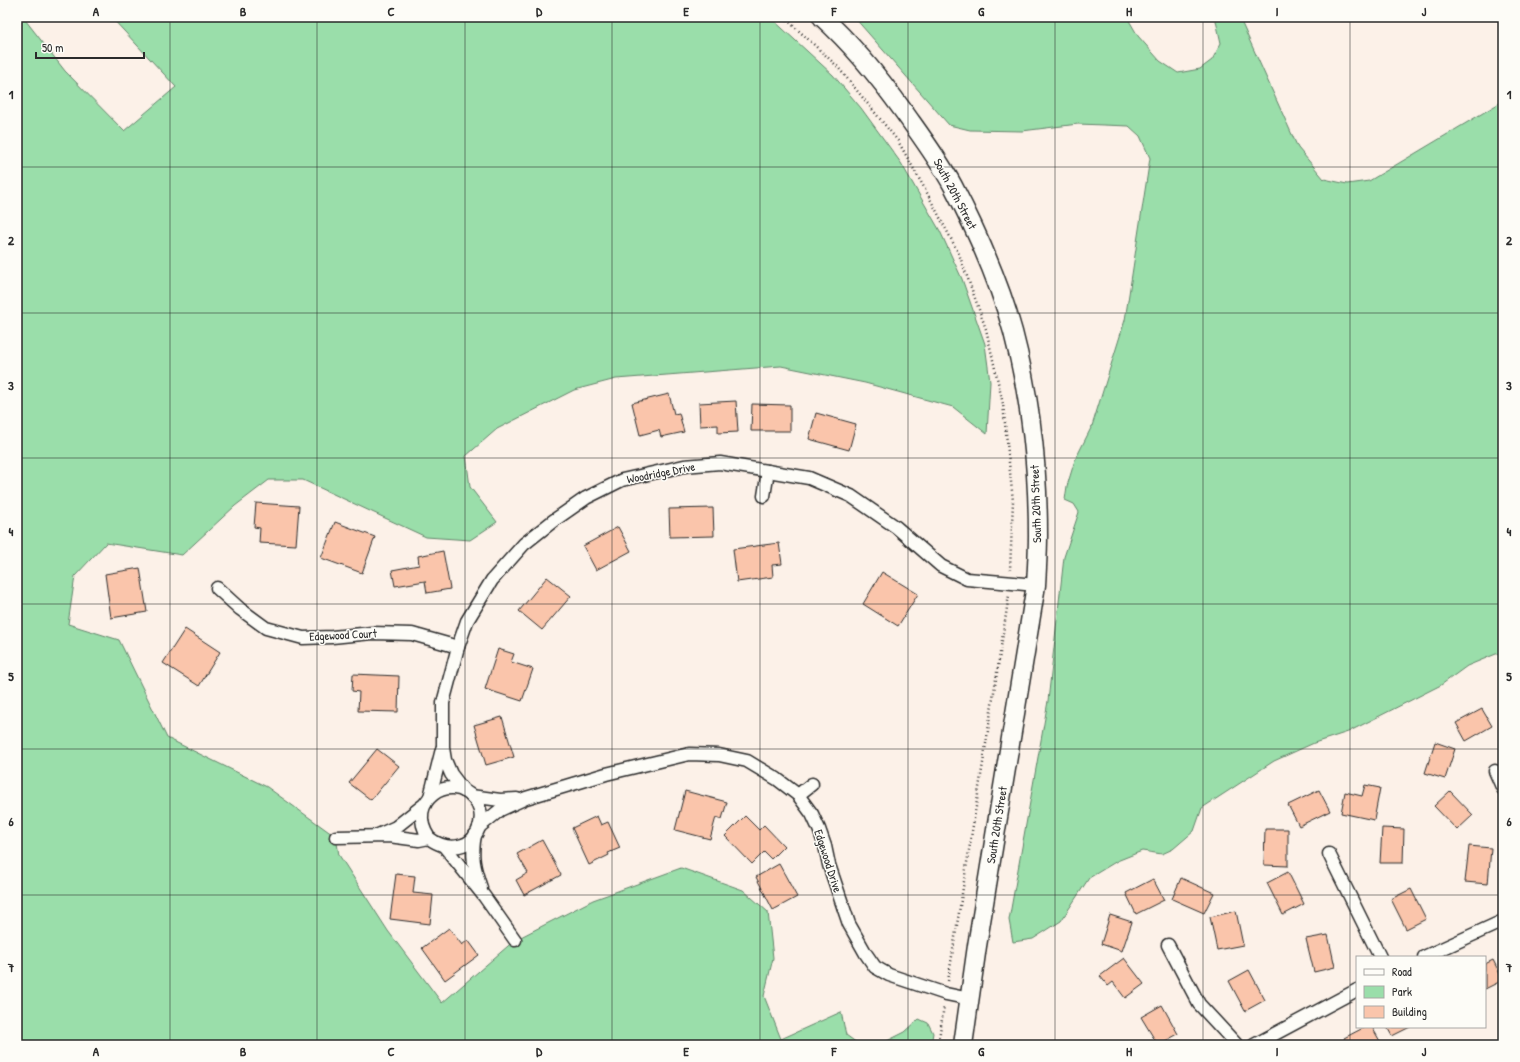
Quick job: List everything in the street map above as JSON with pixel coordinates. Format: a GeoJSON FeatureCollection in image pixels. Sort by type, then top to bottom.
{"type":"FeatureCollection","features":[{"type":"Feature","properties":{"kind":"main road","name":"South 20th Street"},"geometry":{"type":"LineString","coordinates":[[822,17],[861,55],[923,137],[952,184],[977,235],[999,288],[1012,331],[1022,374],[1033,450],[1037,488],[1038,536],[1036,585],[963,1045]]}},
{"type":"Feature","properties":{"kind":"street","name":"Woodridge Drive"},"geometry":{"type":"LineString","coordinates":[[427,800],[442,748],[444,703],[458,647],[467,621],[492,580],[524,544],[553,520],[586,498],[622,480],[684,466],[720,463],[809,478],[851,496],[896,527],[941,566],[967,579],[1036,585]]}},
{"type":"Feature","properties":{"kind":"street"},"geometry":{"type":"LineString","coordinates":[[764,496],[768,471]]}},
{"type":"Feature","properties":{"kind":"street","name":"Edgewood Court"},"geometry":{"type":"LineString","coordinates":[[217,588],[240,610],[266,628],[303,638],[372,633],[412,634],[458,647]]}},
{"type":"Feature","properties":{"kind":"street","name":"Woodridge Drive"},"geometry":{"type":"LineString","coordinates":[[442,748],[451,774],[467,793]]}},
{"type":"Feature","properties":{"kind":"street","name":"Edgewood Drive"},"geometry":{"type":"LineString","coordinates":[[526,798],[606,774],[689,754],[719,755],[747,761],[777,779],[798,795],[812,814],[825,846],[829,865],[849,924],[876,966],[889,975],[946,994],[970,999]]}},
{"type":"Feature","properties":{"kind":"street"},"geometry":{"type":"LineString","coordinates":[[1495,771],[1503,789]]}},
{"type":"Feature","properties":{"kind":"street"},"geometry":{"type":"LineString","coordinates":[[798,795],[812,784]]}},
{"type":"Feature","properties":{"kind":"street"},"geometry":{"type":"LineString","coordinates":[[375,837],[396,827],[437,791],[446,788],[455,788],[467,793],[500,800],[526,798]]}},
{"type":"Feature","properties":{"kind":"street"},"geometry":{"type":"LineString","coordinates":[[467,793],[477,802],[480,810],[481,819],[472,850],[475,870],[484,896]]}},
{"type":"Feature","properties":{"kind":"street"},"geometry":{"type":"LineString","coordinates":[[427,800],[422,812],[424,830],[429,838],[436,843],[453,847],[469,841],[477,831],[500,810],[526,798]]}},
{"type":"Feature","properties":{"kind":"street"},"geometry":{"type":"LineString","coordinates":[[336,837],[389,836],[419,840],[429,838]]}},
{"type":"Feature","properties":{"kind":"street"},"geometry":{"type":"LineString","coordinates":[[444,846],[484,896],[515,940]]}},
{"type":"Feature","properties":{"kind":"street"},"geometry":{"type":"LineString","coordinates":[[1329,854],[1380,956]]}},
{"type":"Feature","properties":{"kind":"street"},"geometry":{"type":"LineString","coordinates":[[1426,956],[1503,920]]}},
{"type":"Feature","properties":{"kind":"street"},"geometry":{"type":"LineString","coordinates":[[1168,945],[1199,1004],[1236,1045]]}},
{"type":"Feature","properties":{"kind":"street"},"geometry":{"type":"LineString","coordinates":[[1254,1045],[1356,991]]}},
{"type":"Feature","properties":{"kind":"path"},"geometry":{"type":"LineString","coordinates":[[784,17],[838,66],[898,141],[959,254],[986,329],[1003,404],[1014,501],[1009,592],[938,1045]]}},
{"type":"Feature","properties":{"kind":"green space"},"geometry":{"type":"Polygon","coordinates":[[[17,17],[22,17],[26,21],[65,71],[124,131],[176,87],[111,17],[770,17],[833,75],[861,108],[901,163],[940,231],[962,279],[985,344],[990,382],[987,434],[953,407],[865,383],[781,366],[616,379],[574,390],[497,429],[466,456],[470,487],[497,522],[470,540],[426,537],[303,480],[269,480],[235,506],[182,555],[106,543],[75,576],[68,624],[119,640],[167,738],[267,787],[336,837],[339,855],[388,931],[442,1003],[515,940],[593,900],[681,868],[743,890],[768,912],[773,958],[764,996],[781,1039],[841,1012],[846,1035],[857,1043],[872,1045],[17,1045],[17,17]]]}},
{"type":"Feature","properties":{"kind":"green space"},"geometry":{"type":"Polygon","coordinates":[[[854,17],[1127,17],[1138,36],[1160,61],[1178,73],[1200,69],[1212,60],[1221,43],[1216,21],[1217,17],[1239,17],[1298,148],[1324,179],[1347,184],[1369,181],[1503,101],[1503,653],[1496,654],[1467,666],[1441,685],[1348,732],[1314,743],[1274,761],[1202,808],[1194,831],[1173,849],[1162,854],[1142,851],[1117,861],[1089,878],[1061,921],[1033,939],[1013,942],[1009,920],[1048,701],[1064,557],[1079,512],[1074,504],[1065,500],[1067,486],[1075,460],[1092,426],[1125,320],[1150,158],[1140,136],[1129,126],[1078,124],[1022,131],[970,130],[949,125],[854,17]]]}},
{"type":"Feature","properties":{"kind":"green space"},"geometry":{"type":"Polygon","coordinates":[[[919,1019],[928,1023],[933,1033],[931,1045],[879,1045],[905,1032],[919,1019]]]}},
{"type":"Feature","properties":{"kind":"building"},"geometry":{"type":"Polygon","coordinates":[[[669,394],[674,414],[679,413],[684,432],[661,437],[659,430],[640,435],[632,403],[669,394]]]}},
{"type":"Feature","properties":{"kind":"building"},"geometry":{"type":"Polygon","coordinates":[[[736,401],[738,432],[718,433],[718,425],[700,426],[699,403],[736,401]]]}},
{"type":"Feature","properties":{"kind":"building"},"geometry":{"type":"Polygon","coordinates":[[[752,404],[790,405],[790,431],[751,431],[752,404]]]}},
{"type":"Feature","properties":{"kind":"building"},"geometry":{"type":"Polygon","coordinates":[[[816,413],[856,424],[849,450],[809,439],[816,413]]]}},
{"type":"Feature","properties":{"kind":"building"},"geometry":{"type":"Polygon","coordinates":[[[256,503],[299,506],[296,545],[259,543],[260,528],[254,527],[256,503]]]}},
{"type":"Feature","properties":{"kind":"building"},"geometry":{"type":"Polygon","coordinates":[[[713,508],[714,536],[670,537],[669,509],[713,508]]]}},
{"type":"Feature","properties":{"kind":"building"},"geometry":{"type":"Polygon","coordinates":[[[335,522],[375,537],[362,573],[321,558],[335,522]]]}},
{"type":"Feature","properties":{"kind":"building"},"geometry":{"type":"Polygon","coordinates":[[[618,527],[631,551],[596,570],[583,546],[618,527]]]}},
{"type":"Feature","properties":{"kind":"building"},"geometry":{"type":"Polygon","coordinates":[[[779,543],[782,564],[772,565],[773,577],[737,582],[733,549],[779,543]]]}},
{"type":"Feature","properties":{"kind":"building"},"geometry":{"type":"Polygon","coordinates":[[[443,551],[450,589],[427,593],[425,581],[395,586],[392,570],[419,565],[418,556],[443,551]]]}},
{"type":"Feature","properties":{"kind":"building"},"geometry":{"type":"Polygon","coordinates":[[[140,568],[147,612],[111,618],[105,574],[140,568]]]}},
{"type":"Feature","properties":{"kind":"building"},"geometry":{"type":"Polygon","coordinates":[[[882,572],[918,594],[898,626],[863,604],[882,572]]]}},
{"type":"Feature","properties":{"kind":"building"},"geometry":{"type":"Polygon","coordinates":[[[547,577],[571,596],[542,630],[519,611],[547,577]]]}},
{"type":"Feature","properties":{"kind":"building"},"geometry":{"type":"Polygon","coordinates":[[[185,629],[220,652],[199,686],[163,663],[185,629]]]}},
{"type":"Feature","properties":{"kind":"building"},"geometry":{"type":"Polygon","coordinates":[[[498,649],[514,654],[511,662],[533,669],[522,701],[485,689],[498,649]]]}},
{"type":"Feature","properties":{"kind":"building"},"geometry":{"type":"Polygon","coordinates":[[[353,674],[399,676],[398,712],[358,711],[359,692],[352,691],[353,674]]]}},
{"type":"Feature","properties":{"kind":"building"},"geometry":{"type":"Polygon","coordinates":[[[1482,709],[1492,726],[1466,741],[1456,723],[1482,709]]]}},
{"type":"Feature","properties":{"kind":"building"},"geometry":{"type":"Polygon","coordinates":[[[502,717],[514,757],[486,765],[474,725],[502,717]]]}},
{"type":"Feature","properties":{"kind":"building"},"geometry":{"type":"Polygon","coordinates":[[[1503,722],[1503,732],[1500,731],[1503,722]]]}},
{"type":"Feature","properties":{"kind":"building"},"geometry":{"type":"Polygon","coordinates":[[[1435,742],[1455,749],[1445,779],[1425,773],[1435,742]]]}},
{"type":"Feature","properties":{"kind":"building"},"geometry":{"type":"Polygon","coordinates":[[[377,749],[399,766],[371,800],[349,783],[377,749]]]}},
{"type":"Feature","properties":{"kind":"building"},"geometry":{"type":"Polygon","coordinates":[[[1365,785],[1380,788],[1374,820],[1341,813],[1345,792],[1362,796],[1365,785]]]}},
{"type":"Feature","properties":{"kind":"building"},"geometry":{"type":"Polygon","coordinates":[[[1319,790],[1330,811],[1299,826],[1288,805],[1319,790]]]}},
{"type":"Feature","properties":{"kind":"building"},"geometry":{"type":"Polygon","coordinates":[[[685,791],[727,802],[722,819],[716,817],[710,839],[675,830],[685,791]]]}},
{"type":"Feature","properties":{"kind":"building"},"geometry":{"type":"Polygon","coordinates":[[[1450,791],[1473,815],[1457,830],[1434,806],[1450,791]]]}},
{"type":"Feature","properties":{"kind":"building"},"geometry":{"type":"Polygon","coordinates":[[[597,816],[601,825],[608,822],[620,848],[608,853],[609,855],[589,865],[572,828],[597,816]]]}},
{"type":"Feature","properties":{"kind":"building"},"geometry":{"type":"Polygon","coordinates":[[[745,816],[759,830],[764,825],[784,846],[771,859],[764,852],[752,864],[725,836],[745,816]]]}},
{"type":"Feature","properties":{"kind":"building"},"geometry":{"type":"Polygon","coordinates":[[[1382,828],[1404,829],[1403,863],[1380,863],[1382,828]]]}},
{"type":"Feature","properties":{"kind":"building"},"geometry":{"type":"Polygon","coordinates":[[[1265,829],[1288,829],[1288,866],[1264,865],[1265,829]]]}},
{"type":"Feature","properties":{"kind":"building"},"geometry":{"type":"Polygon","coordinates":[[[542,840],[561,875],[524,895],[516,880],[528,873],[517,854],[542,840]]]}},
{"type":"Feature","properties":{"kind":"building"},"geometry":{"type":"Polygon","coordinates":[[[1469,846],[1491,848],[1488,884],[1465,882],[1469,846]]]}},
{"type":"Feature","properties":{"kind":"building"},"geometry":{"type":"Polygon","coordinates":[[[779,864],[797,897],[773,910],[756,877],[779,864]]]}},
{"type":"Feature","properties":{"kind":"building"},"geometry":{"type":"Polygon","coordinates":[[[1288,872],[1304,904],[1283,915],[1267,883],[1288,872]]]}},
{"type":"Feature","properties":{"kind":"building"},"geometry":{"type":"Polygon","coordinates":[[[396,874],[415,876],[413,893],[433,895],[430,924],[390,919],[396,874]]]}},
{"type":"Feature","properties":{"kind":"building"},"geometry":{"type":"Polygon","coordinates":[[[1181,878],[1214,893],[1204,913],[1172,899],[1181,878]]]}},
{"type":"Feature","properties":{"kind":"building"},"geometry":{"type":"Polygon","coordinates":[[[1153,879],[1164,900],[1136,914],[1126,893],[1153,879]]]}},
{"type":"Feature","properties":{"kind":"building"},"geometry":{"type":"Polygon","coordinates":[[[1411,889],[1426,919],[1406,929],[1391,899],[1411,889]]]}},
{"type":"Feature","properties":{"kind":"building"},"geometry":{"type":"Polygon","coordinates":[[[1236,911],[1243,945],[1217,950],[1210,917],[1236,911]]]}},
{"type":"Feature","properties":{"kind":"building"},"geometry":{"type":"Polygon","coordinates":[[[1110,915],[1132,922],[1122,951],[1101,944],[1110,915]]]}},
{"type":"Feature","properties":{"kind":"building"},"geometry":{"type":"Polygon","coordinates":[[[449,928],[462,945],[468,940],[479,955],[445,980],[422,948],[449,928]]]}},
{"type":"Feature","properties":{"kind":"building"},"geometry":{"type":"Polygon","coordinates":[[[1328,935],[1335,967],[1314,972],[1306,939],[1328,935]]]}},
{"type":"Feature","properties":{"kind":"building"},"geometry":{"type":"Polygon","coordinates":[[[1124,958],[1144,984],[1125,998],[1113,982],[1108,986],[1100,976],[1124,958]]]}},
{"type":"Feature","properties":{"kind":"building"},"geometry":{"type":"Polygon","coordinates":[[[1493,960],[1503,980],[1486,988],[1486,964],[1493,960]]]}},
{"type":"Feature","properties":{"kind":"building"},"geometry":{"type":"Polygon","coordinates":[[[1249,970],[1265,1000],[1245,1011],[1229,981],[1249,970]]]}},
{"type":"Feature","properties":{"kind":"building"},"geometry":{"type":"Polygon","coordinates":[[[1162,1005],[1178,1034],[1158,1045],[1141,1017],[1162,1005]]]}},
{"type":"Feature","properties":{"kind":"building"},"geometry":{"type":"Polygon","coordinates":[[[1363,1028],[1373,1028],[1381,1043],[1378,1045],[1347,1045],[1344,1038],[1363,1028]]]}},
{"type":"Feature","properties":{"kind":"building"},"geometry":{"type":"Polygon","coordinates":[[[1388,1028],[1408,1028],[1392,1036],[1388,1028]]]}}]}
